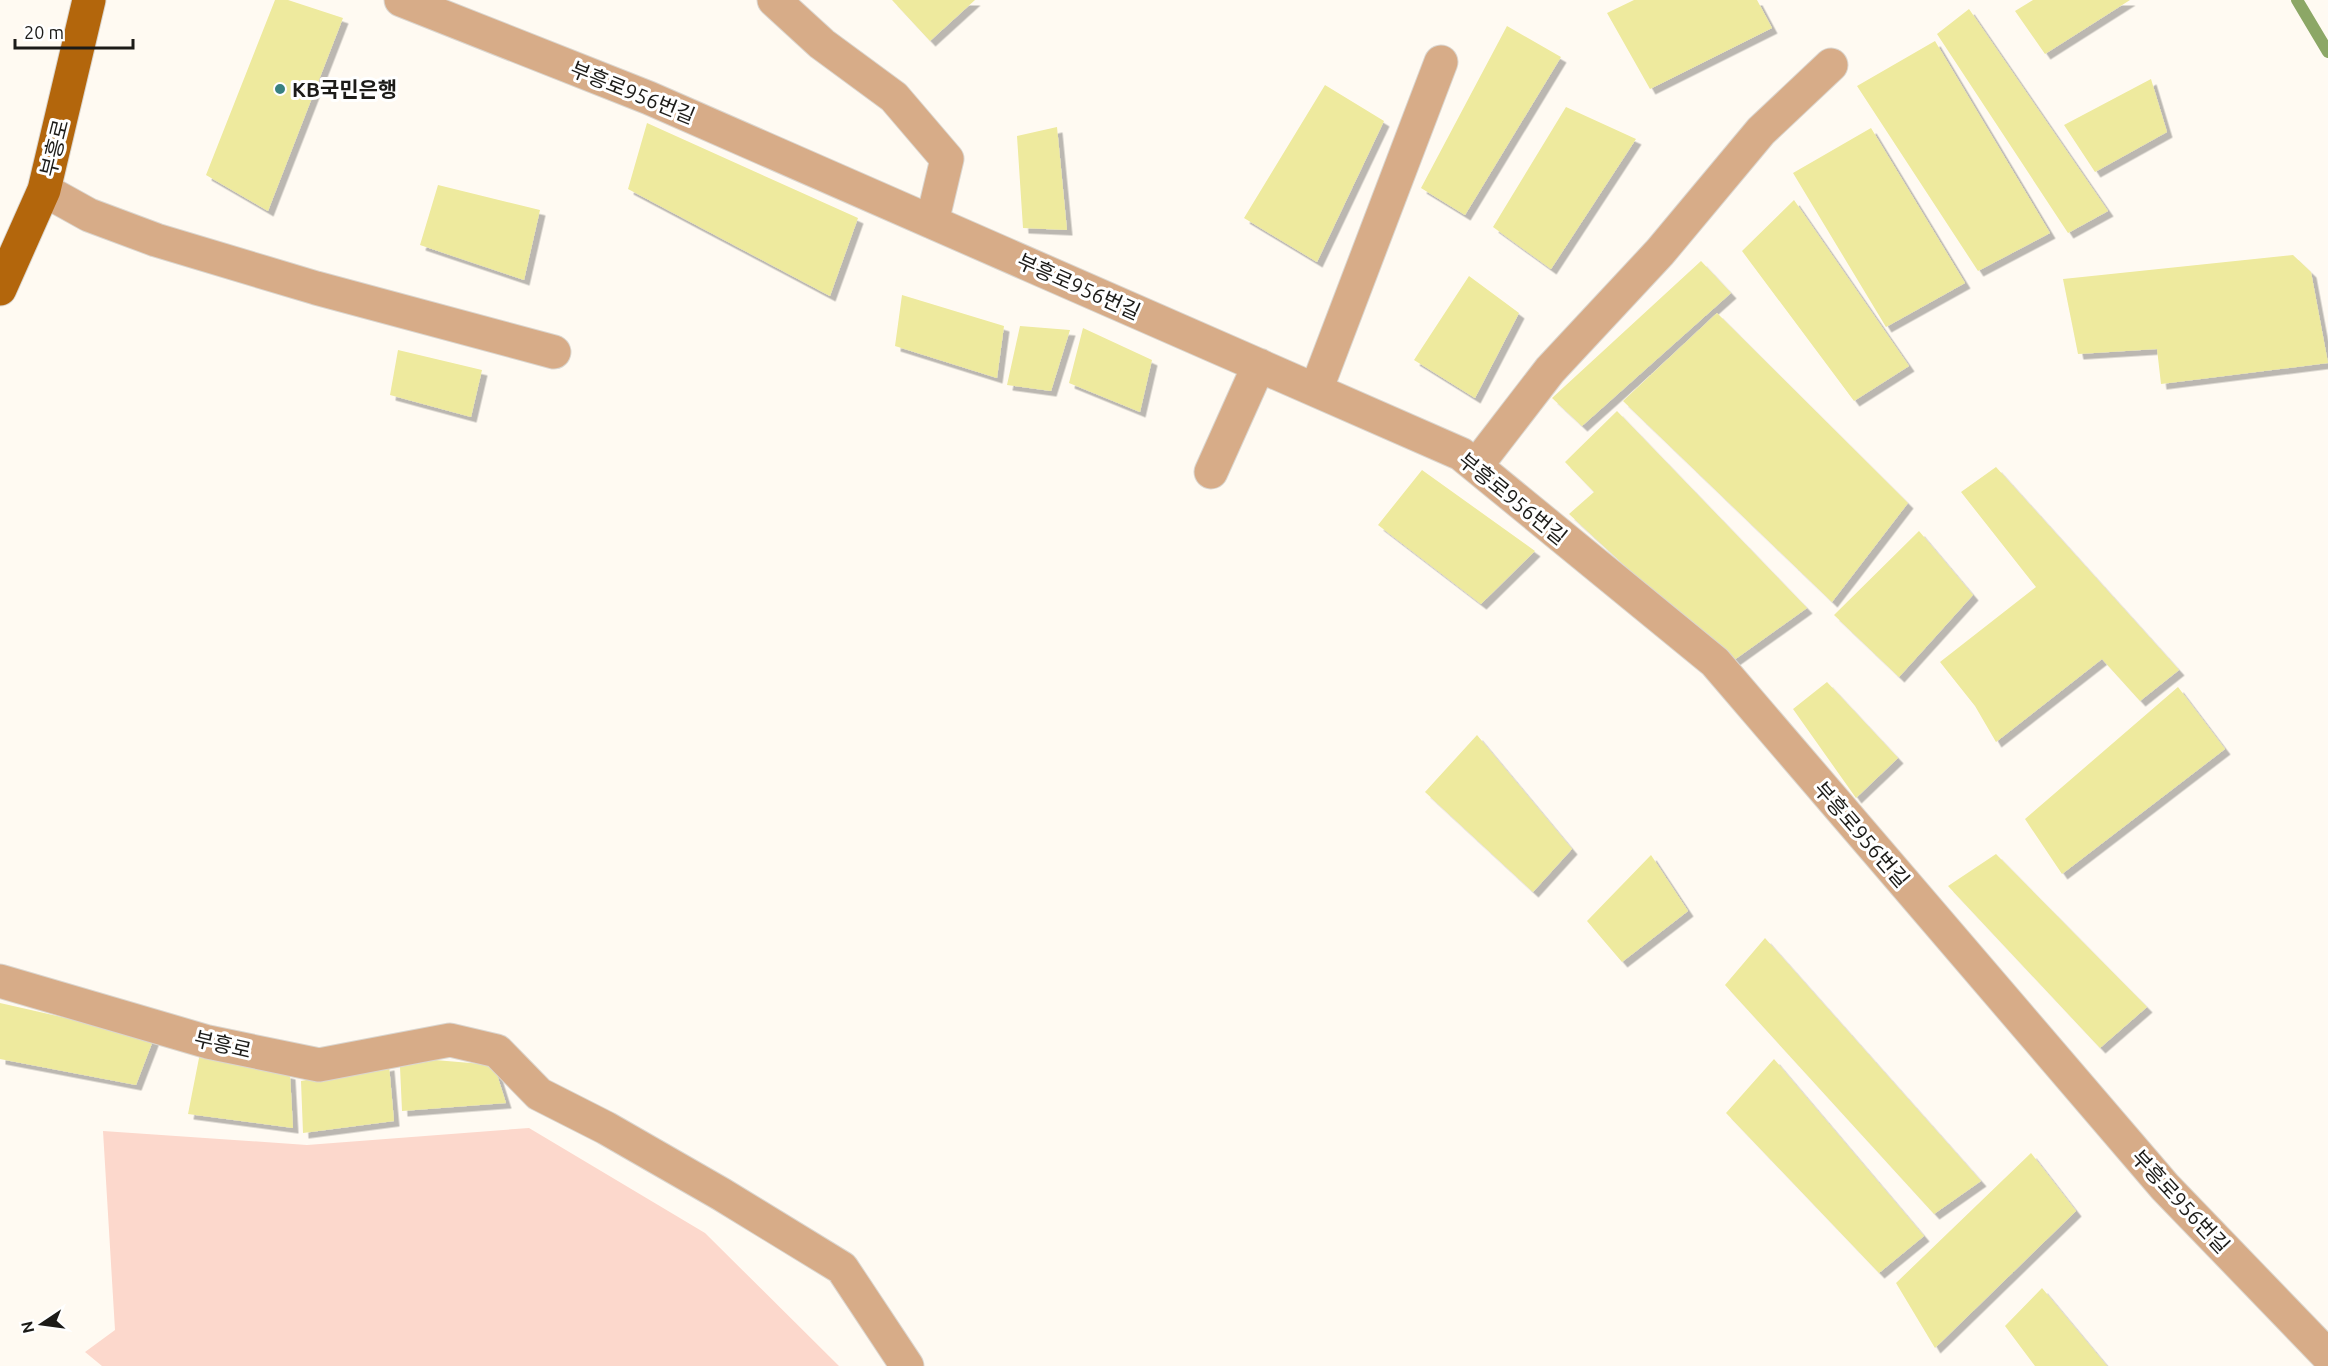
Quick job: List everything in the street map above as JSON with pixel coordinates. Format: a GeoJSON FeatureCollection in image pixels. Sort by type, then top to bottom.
{"type":"FeatureCollection","features":[{"type":"Feature","properties":{"kind":"main road","name":"부흥로"},"geometry":{"type":"LineString","coordinates":[[0,289],[44,190],[89,0]]}},
{"type":"Feature","properties":{"kind":"street","name":"부흥로956번길"},"geometry":{"type":"LineString","coordinates":[[401,0],[650,98],[1461,454],[1715,662],[2166,1187],[2328,1356]]}},
{"type":"Feature","properties":{"kind":"street"},"geometry":{"type":"LineString","coordinates":[[774,0],[822,44],[894,97],[947,159],[933,222]]}},
{"type":"Feature","properties":{"kind":"street"},"geometry":{"type":"LineString","coordinates":[[1316,390],[1441,62]]}},
{"type":"Feature","properties":{"kind":"street"},"geometry":{"type":"LineString","coordinates":[[1476,466],[1550,370],[1660,252],[1761,131],[1831,65]]}},
{"type":"Feature","properties":{"kind":"street"},"geometry":{"type":"LineString","coordinates":[[44,190],[89,215],[156,240],[316,288],[554,352]]}},
{"type":"Feature","properties":{"kind":"street"},"geometry":{"type":"LineString","coordinates":[[1211,472],[1259,365]]}},
{"type":"Feature","properties":{"kind":"street","name":"부흥로"},"geometry":{"type":"LineString","coordinates":[[0,981],[208,1042],[319,1065],[450,1040],[497,1051],[539,1094],[700,1182],[842,1268],[907,1366]]}},
{"type":"Feature","properties":{"kind":"shaded area"},"geometry":{"type":"Polygon","coordinates":[[[529,1128],[705,1233],[839,1366],[102,1366],[85,1352],[115,1330],[103,1131],[307,1145],[529,1128]]]}},
{"type":"Feature","properties":{"kind":"building"},"geometry":{"type":"Polygon","coordinates":[[[275,0],[288,0],[343,18],[268,211],[206,175],[275,0]]]}},
{"type":"Feature","properties":{"kind":"building"},"geometry":{"type":"Polygon","coordinates":[[[892,0],[975,0],[930,41],[892,0]]]}},
{"type":"Feature","properties":{"kind":"building"},"geometry":{"type":"Polygon","coordinates":[[[1634,0],[1757,0],[1772,28],[1650,89],[1607,13],[1634,0]]]}},
{"type":"Feature","properties":{"kind":"building"},"geometry":{"type":"Polygon","coordinates":[[[2033,0],[2130,0],[2045,54],[2015,11],[2033,0]]]}},
{"type":"Feature","properties":{"kind":"building"},"geometry":{"type":"Polygon","coordinates":[[[1969,9],[2108,211],[2068,233],[1937,34],[1969,9]]]}},
{"type":"Feature","properties":{"kind":"building"},"geometry":{"type":"Polygon","coordinates":[[[1507,26],[1561,57],[1465,215],[1421,188],[1507,26]]]}},
{"type":"Feature","properties":{"kind":"building"},"geometry":{"type":"Polygon","coordinates":[[[1935,41],[2050,233],[1978,271],[1857,86],[1935,41]]]}},
{"type":"Feature","properties":{"kind":"building"},"geometry":{"type":"Polygon","coordinates":[[[2151,79],[2167,132],[2095,172],[2064,125],[2151,79]]]}},
{"type":"Feature","properties":{"kind":"building"},"geometry":{"type":"Polygon","coordinates":[[[1325,85],[1384,121],[1317,262],[1244,218],[1325,85]]]}},
{"type":"Feature","properties":{"kind":"building"},"geometry":{"type":"Polygon","coordinates":[[[1566,107],[1636,139],[1551,269],[1493,227],[1566,107]]]}},
{"type":"Feature","properties":{"kind":"building"},"geometry":{"type":"Polygon","coordinates":[[[647,123],[858,218],[830,296],[628,189],[647,123]]]}},
{"type":"Feature","properties":{"kind":"building"},"geometry":{"type":"Polygon","coordinates":[[[1057,127],[1067,230],[1023,228],[1017,136],[1057,127]]]}},
{"type":"Feature","properties":{"kind":"building"},"geometry":{"type":"Polygon","coordinates":[[[1871,128],[1965,283],[1886,327],[1793,173],[1871,128]]]}},
{"type":"Feature","properties":{"kind":"building"},"geometry":{"type":"Polygon","coordinates":[[[438,185],[540,210],[524,280],[420,245],[438,185]]]}},
{"type":"Feature","properties":{"kind":"building"},"geometry":{"type":"Polygon","coordinates":[[[1794,200],[1909,366],[1854,401],[1742,251],[1794,200]]]}},
{"type":"Feature","properties":{"kind":"building"},"geometry":{"type":"Polygon","coordinates":[[[2293,255],[2311,272],[2328,363],[2161,384],[2157,349],[2078,354],[2063,279],[2293,255]]]}},
{"type":"Feature","properties":{"kind":"building"},"geometry":{"type":"Polygon","coordinates":[[[1701,261],[1731,293],[1582,426],[1552,398],[1701,261]]]}},
{"type":"Feature","properties":{"kind":"building"},"geometry":{"type":"Polygon","coordinates":[[[1469,276],[1519,313],[1475,398],[1414,360],[1469,276]]]}},
{"type":"Feature","properties":{"kind":"building"},"geometry":{"type":"Polygon","coordinates":[[[902,295],[1004,326],[997,378],[895,346],[902,295]]]}},
{"type":"Feature","properties":{"kind":"building"},"geometry":{"type":"Polygon","coordinates":[[[1717,313],[1908,503],[1832,602],[1623,401],[1717,313]]]}},
{"type":"Feature","properties":{"kind":"building"},"geometry":{"type":"Polygon","coordinates":[[[1020,326],[1070,330],[1051,391],[1007,385],[1020,326]]]}},
{"type":"Feature","properties":{"kind":"building"},"geometry":{"type":"Polygon","coordinates":[[[1083,328],[1152,360],[1140,412],[1069,383],[1083,328]]]}},
{"type":"Feature","properties":{"kind":"building"},"geometry":{"type":"Polygon","coordinates":[[[398,350],[482,370],[471,417],[390,395],[398,350]]]}},
{"type":"Feature","properties":{"kind":"building"},"geometry":{"type":"Polygon","coordinates":[[[1617,411],[1807,608],[1730,663],[1569,514],[1594,492],[1565,462],[1617,411]]]}},
{"type":"Feature","properties":{"kind":"building"},"geometry":{"type":"Polygon","coordinates":[[[1996,467],[2179,670],[2140,701],[2102,659],[1996,742],[1975,706],[1940,662],[2036,587],[1961,492],[1996,467]]]}},
{"type":"Feature","properties":{"kind":"building"},"geometry":{"type":"Polygon","coordinates":[[[1422,470],[1535,551],[1481,604],[1378,525],[1422,470]]]}},
{"type":"Feature","properties":{"kind":"building"},"geometry":{"type":"Polygon","coordinates":[[[1919,531],[1973,595],[1899,677],[1834,615],[1919,531]]]}},
{"type":"Feature","properties":{"kind":"building"},"geometry":{"type":"Polygon","coordinates":[[[1827,682],[1898,758],[1856,798],[1793,709],[1827,682]]]}},
{"type":"Feature","properties":{"kind":"building"},"geometry":{"type":"Polygon","coordinates":[[[2178,687],[2225,749],[2062,874],[2025,819],[2178,687]]]}},
{"type":"Feature","properties":{"kind":"building"},"geometry":{"type":"Polygon","coordinates":[[[1477,735],[1572,849],[1533,892],[1425,792],[1477,735]]]}},
{"type":"Feature","properties":{"kind":"building"},"geometry":{"type":"Polygon","coordinates":[[[1996,854],[2147,1007],[2100,1048],[1948,886],[1996,854]]]}},
{"type":"Feature","properties":{"kind":"building"},"geometry":{"type":"Polygon","coordinates":[[[1651,855],[1688,911],[1622,962],[1587,921],[1651,855]]]}},
{"type":"Feature","properties":{"kind":"building"},"geometry":{"type":"Polygon","coordinates":[[[1765,938],[1981,1181],[1934,1214],[1725,985],[1765,938]]]}},
{"type":"Feature","properties":{"kind":"building"},"geometry":{"type":"Polygon","coordinates":[[[0,1003],[154,1038],[136,1085],[0,1059],[0,1003]]]}},
{"type":"Feature","properties":{"kind":"building"},"geometry":{"type":"Polygon","coordinates":[[[200,1053],[290,1074],[293,1128],[188,1114],[200,1053]]]}},
{"type":"Feature","properties":{"kind":"building"},"geometry":{"type":"Polygon","coordinates":[[[1774,1059],[1924,1236],[1879,1273],[1726,1113],[1774,1059]]]}},
{"type":"Feature","properties":{"kind":"building"},"geometry":{"type":"Polygon","coordinates":[[[435,1060],[494,1065],[506,1103],[402,1111],[400,1067],[435,1060]]]}},
{"type":"Feature","properties":{"kind":"building"},"geometry":{"type":"Polygon","coordinates":[[[389,1065],[394,1121],[303,1133],[301,1081],[389,1065]]]}},
{"type":"Feature","properties":{"kind":"building"},"geometry":{"type":"Polygon","coordinates":[[[2031,1153],[2076,1211],[1935,1348],[1896,1283],[2031,1153]]]}},
{"type":"Feature","properties":{"kind":"building"},"geometry":{"type":"Polygon","coordinates":[[[2042,1288],[2107,1366],[2035,1366],[2005,1326],[2042,1288]]]}},
{"type":"Feature","properties":{"kind":"waterway"},"geometry":{"type":"LineString","coordinates":[[2297,0],[2328,52]]}},
{"type":"Feature","properties":{"kind":"place","name":"KB국민은행"},"geometry":{"type":"Point","coordinates":[280,89]}}]}
